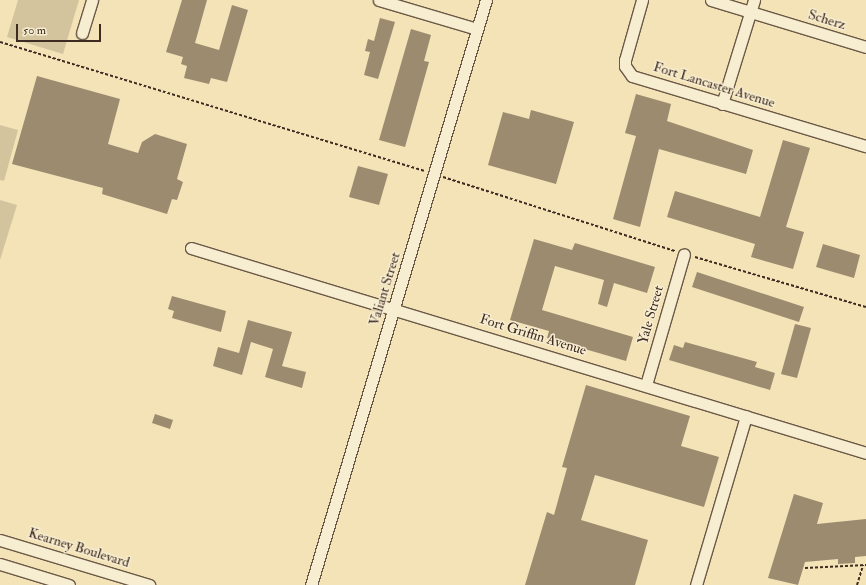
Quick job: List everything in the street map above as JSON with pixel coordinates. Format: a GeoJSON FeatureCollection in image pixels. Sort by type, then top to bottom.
{"type":"FeatureCollection","features":[{"type":"Feature","properties":{"kind":"street"},"geometry":{"type":"LineString","coordinates":[[82,33],[92,0]]}},
{"type":"Feature","properties":{"kind":"street"},"geometry":{"type":"LineString","coordinates":[[379,0],[477,30]]}},
{"type":"Feature","properties":{"kind":"street","name":"Valiant Street"},"geometry":{"type":"LineString","coordinates":[[311,585],[395,310],[486,0]]}},
{"type":"Feature","properties":{"kind":"street","name":"Fort Lancaster Avenue"},"geometry":{"type":"LineString","coordinates":[[642,0],[625,60],[627,72],[722,104],[866,146]]}},
{"type":"Feature","properties":{"kind":"street","name":"Scherz"},"geometry":{"type":"LineString","coordinates":[[711,0],[866,47]]}},
{"type":"Feature","properties":{"kind":"street"},"geometry":{"type":"LineString","coordinates":[[722,104],[754,0]]}},
{"type":"Feature","properties":{"kind":"street","name":"Fort Griffin Avenue"},"geometry":{"type":"LineString","coordinates":[[190,248],[646,385],[866,453]]}},
{"type":"Feature","properties":{"kind":"street","name":"Yale Street"},"geometry":{"type":"LineString","coordinates":[[646,385],[684,254]]}},
{"type":"Feature","properties":{"kind":"street"},"geometry":{"type":"LineString","coordinates":[[696,585],[746,416]]}},
{"type":"Feature","properties":{"kind":"street","name":"Kearney Boulevard"},"geometry":{"type":"LineString","coordinates":[[0,540],[149,585]]}},
{"type":"Feature","properties":{"kind":"street"},"geometry":{"type":"LineString","coordinates":[[0,564],[69,585]]}},
{"type":"Feature","properties":{"kind":"path"},"geometry":{"type":"LineString","coordinates":[[857,585],[863,565]]}},
{"type":"Feature","properties":{"kind":"path"},"geometry":{"type":"LineString","coordinates":[[805,568],[866,565]]}},
{"type":"Feature","properties":{"kind":"shaded area"},"geometry":{"type":"Polygon","coordinates":[[[18,0],[79,0],[63,54],[7,37],[18,0]]]}},
{"type":"Feature","properties":{"kind":"shaded area"},"geometry":{"type":"Polygon","coordinates":[[[0,125],[18,130],[4,181],[0,180],[0,125]]]}},
{"type":"Feature","properties":{"kind":"shaded area"},"geometry":{"type":"Polygon","coordinates":[[[0,200],[17,205],[0,260],[0,200]]]}},
{"type":"Feature","properties":{"kind":"building"},"geometry":{"type":"Polygon","coordinates":[[[182,0],[207,0],[195,43],[219,50],[232,5],[248,10],[227,82],[211,78],[209,84],[184,78],[187,66],[181,64],[183,57],[166,52],[182,0]]]}},
{"type":"Feature","properties":{"kind":"building"},"geometry":{"type":"Polygon","coordinates":[[[380,18],[395,22],[378,79],[364,75],[370,52],[365,51],[368,39],[374,41],[380,18]]]}},
{"type":"Feature","properties":{"kind":"building"},"geometry":{"type":"Polygon","coordinates":[[[411,29],[431,35],[424,61],[429,62],[405,147],[379,140],[411,29]]]}},
{"type":"Feature","properties":{"kind":"building"},"geometry":{"type":"Polygon","coordinates":[[[37,76],[120,99],[108,144],[138,153],[142,142],[155,134],[187,144],[177,179],[183,182],[177,200],[172,199],[167,214],[102,194],[103,188],[12,164],[37,76]]]}},
{"type":"Feature","properties":{"kind":"building"},"geometry":{"type":"Polygon","coordinates":[[[636,94],[671,104],[667,121],[753,150],[746,174],[659,149],[640,227],[613,219],[636,136],[625,133],[636,94]]]}},
{"type":"Feature","properties":{"kind":"building"},"geometry":{"type":"Polygon","coordinates":[[[531,110],[574,122],[556,184],[488,165],[503,112],[529,119],[531,110]]]}},
{"type":"Feature","properties":{"kind":"building"},"geometry":{"type":"Polygon","coordinates":[[[783,140],[810,148],[786,227],[804,232],[793,269],[751,257],[755,244],[667,217],[675,191],[760,217],[783,140]]]}},
{"type":"Feature","properties":{"kind":"building"},"geometry":{"type":"Polygon","coordinates":[[[358,166],[388,174],[379,205],[349,197],[358,166]]]}},
{"type":"Feature","properties":{"kind":"building"},"geometry":{"type":"Polygon","coordinates":[[[534,239],[572,250],[575,243],[655,267],[647,293],[614,283],[607,307],[598,304],[604,280],[555,266],[542,310],[633,337],[626,361],[547,338],[549,331],[510,320],[534,239]]]}},
{"type":"Feature","properties":{"kind":"building"},"geometry":{"type":"Polygon","coordinates":[[[823,244],[860,255],[854,278],[816,267],[823,244]]]}},
{"type":"Feature","properties":{"kind":"building"},"geometry":{"type":"Polygon","coordinates":[[[697,272],[804,307],[799,322],[692,287],[697,272]]]}},
{"type":"Feature","properties":{"kind":"building"},"geometry":{"type":"Polygon","coordinates":[[[172,296],[226,311],[221,332],[172,318],[174,311],[168,309],[172,296]]]}},
{"type":"Feature","properties":{"kind":"building"},"geometry":{"type":"Polygon","coordinates":[[[248,320],[292,332],[282,366],[306,372],[302,388],[265,377],[273,349],[251,342],[242,375],[213,366],[218,347],[239,353],[248,320]]]}},
{"type":"Feature","properties":{"kind":"building"},"geometry":{"type":"Polygon","coordinates":[[[795,324],[811,328],[797,378],[781,374],[795,324]]]}},
{"type":"Feature","properties":{"kind":"building"},"geometry":{"type":"Polygon","coordinates":[[[685,342],[757,362],[755,367],[775,373],[770,390],[669,360],[674,345],[683,348],[685,342]]]}},
{"type":"Feature","properties":{"kind":"building"},"geometry":{"type":"Polygon","coordinates":[[[586,385],[690,416],[681,446],[719,457],[704,507],[595,475],[581,520],[648,540],[635,585],[525,585],[547,512],[554,515],[567,468],[562,467],[586,385]]]}},
{"type":"Feature","properties":{"kind":"building"},"geometry":{"type":"Polygon","coordinates":[[[155,414],[173,420],[170,429],[152,423],[155,414]]]}},
{"type":"Feature","properties":{"kind":"building"},"geometry":{"type":"Polygon","coordinates":[[[794,494],[823,503],[817,524],[866,519],[866,556],[855,557],[855,563],[838,564],[838,559],[805,562],[798,585],[768,578],[794,494]]]}}]}
